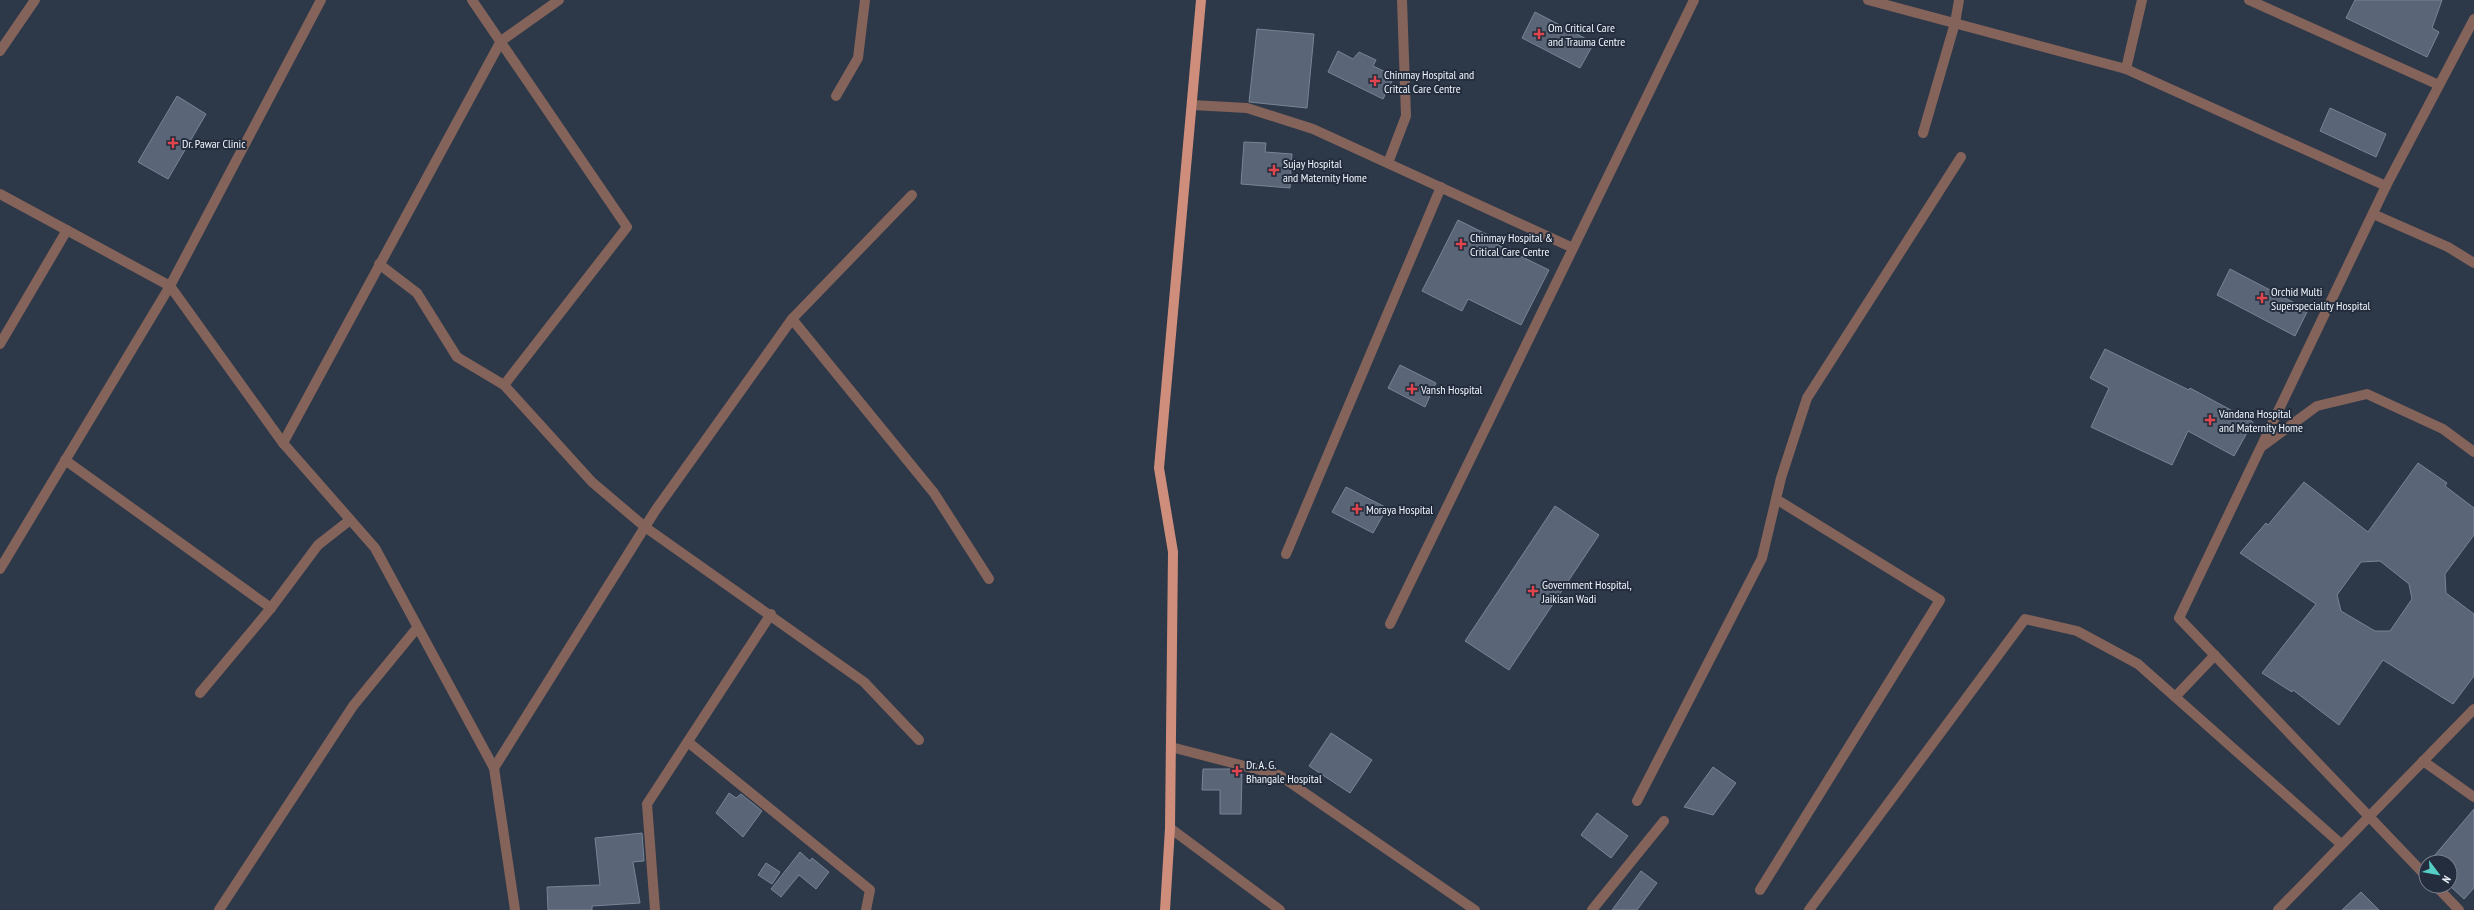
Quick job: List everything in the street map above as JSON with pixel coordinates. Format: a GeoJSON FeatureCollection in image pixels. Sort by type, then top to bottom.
{"type":"FeatureCollection","features":[{"type":"Feature","properties":{"kind":"main road"},"geometry":{"type":"LineString","coordinates":[[1165,910],[1170,828],[1173,552],[1159,468],[1201,0]]}},
{"type":"Feature","properties":{"kind":"street"},"geometry":{"type":"LineString","coordinates":[[0,51],[35,0]]}},
{"type":"Feature","properties":{"kind":"street"},"geometry":{"type":"LineString","coordinates":[[0,569],[170,286],[321,0]]}},
{"type":"Feature","properties":{"kind":"street"},"geometry":{"type":"LineString","coordinates":[[472,0],[627,227],[504,384]]}},
{"type":"Feature","properties":{"kind":"street"},"geometry":{"type":"LineString","coordinates":[[282,443],[501,41],[559,0]]}},
{"type":"Feature","properties":{"kind":"street"},"geometry":{"type":"LineString","coordinates":[[836,96],[858,58],[865,0]]}},
{"type":"Feature","properties":{"kind":"street"},"geometry":{"type":"LineString","coordinates":[[1388,163],[1406,116],[1402,0]]}},
{"type":"Feature","properties":{"kind":"street"},"geometry":{"type":"LineString","coordinates":[[1390,624],[1694,0]]}},
{"type":"Feature","properties":{"kind":"street"},"geometry":{"type":"LineString","coordinates":[[1868,0],[2126,69],[2386,186]]}},
{"type":"Feature","properties":{"kind":"street"},"geometry":{"type":"LineString","coordinates":[[1923,133],[1955,23],[1959,0]]}},
{"type":"Feature","properties":{"kind":"street"},"geometry":{"type":"LineString","coordinates":[[2126,69],[2142,0]]}},
{"type":"Feature","properties":{"kind":"street"},"geometry":{"type":"LineString","coordinates":[[2249,0],[2439,85]]}},
{"type":"Feature","properties":{"kind":"street"},"geometry":{"type":"LineString","coordinates":[[2418,868],[2179,618],[2374,214],[2386,186],[2474,19]]}},
{"type":"Feature","properties":{"kind":"street"},"geometry":{"type":"LineString","coordinates":[[1192,105],[1247,108],[1313,129],[1573,248]]}},
{"type":"Feature","properties":{"kind":"street"},"geometry":{"type":"LineString","coordinates":[[1636,801],[1762,558],[1776,499],[1807,398],[1961,157]]}},
{"type":"Feature","properties":{"kind":"street"},"geometry":{"type":"LineString","coordinates":[[1286,554],[1441,187]]}},
{"type":"Feature","properties":{"kind":"street"},"geometry":{"type":"LineString","coordinates":[[0,194],[170,286],[282,443],[375,548],[494,768],[515,910]]}},
{"type":"Feature","properties":{"kind":"street"},"geometry":{"type":"LineString","coordinates":[[494,768],[645,527],[792,319],[912,195]]}},
{"type":"Feature","properties":{"kind":"street"},"geometry":{"type":"LineString","coordinates":[[2374,214],[2448,247],[2474,263]]}},
{"type":"Feature","properties":{"kind":"street"},"geometry":{"type":"LineString","coordinates":[[0,344],[66,230]]}},
{"type":"Feature","properties":{"kind":"street"},"geometry":{"type":"LineString","coordinates":[[379,264],[418,293],[457,357],[504,384],[592,482],[645,527],[771,614],[864,682],[919,740]]}},
{"type":"Feature","properties":{"kind":"street"},"geometry":{"type":"LineString","coordinates":[[792,319],[934,493],[989,579]]}},
{"type":"Feature","properties":{"kind":"street"},"geometry":{"type":"LineString","coordinates":[[2262,446],[2317,406],[2367,394],[2443,428],[2474,452]]}},
{"type":"Feature","properties":{"kind":"street"},"geometry":{"type":"LineString","coordinates":[[65,460],[272,608]]}},
{"type":"Feature","properties":{"kind":"street"},"geometry":{"type":"LineString","coordinates":[[1760,890],[1940,600],[1776,499]]}},
{"type":"Feature","properties":{"kind":"street"},"geometry":{"type":"LineString","coordinates":[[200,693],[272,608],[318,545],[350,520]]}},
{"type":"Feature","properties":{"kind":"street"},"geometry":{"type":"LineString","coordinates":[[655,910],[647,804],[771,614]]}},
{"type":"Feature","properties":{"kind":"street"},"geometry":{"type":"LineString","coordinates":[[1809,910],[2026,619],[2077,631],[2138,664],[2341,844]]}},
{"type":"Feature","properties":{"kind":"street"},"geometry":{"type":"LineString","coordinates":[[219,910],[353,706],[417,628]]}},
{"type":"Feature","properties":{"kind":"street"},"geometry":{"type":"LineString","coordinates":[[2175,697],[2215,655]]}},
{"type":"Feature","properties":{"kind":"street"},"geometry":{"type":"LineString","coordinates":[[2278,910],[2474,709]]}},
{"type":"Feature","properties":{"kind":"street"},"geometry":{"type":"LineString","coordinates":[[688,742],[870,890],[866,910]]}},
{"type":"Feature","properties":{"kind":"street"},"geometry":{"type":"LineString","coordinates":[[1171,747],[1279,775],[1475,910]]}},
{"type":"Feature","properties":{"kind":"street"},"geometry":{"type":"LineString","coordinates":[[2423,761],[2474,797]]}},
{"type":"Feature","properties":{"kind":"street"},"geometry":{"type":"LineString","coordinates":[[1592,910],[1664,821]]}},
{"type":"Feature","properties":{"kind":"street"},"geometry":{"type":"LineString","coordinates":[[1170,828],[1280,910]]}},
{"type":"Feature","properties":{"kind":"street"},"geometry":{"type":"LineString","coordinates":[[2444,894],[2459,910]]}},
{"type":"Feature","properties":{"kind":"building"},"geometry":{"type":"Polygon","coordinates":[[[2355,0],[2442,0],[2432,28],[2439,32],[2427,57],[2346,18],[2355,0]]]}},
{"type":"Feature","properties":{"kind":"building"},"geometry":{"type":"Polygon","coordinates":[[[1535,12],[1594,43],[1580,68],[1522,38],[1535,12]]]}},
{"type":"Feature","properties":{"kind":"building"},"geometry":{"type":"Polygon","coordinates":[[[1257,29],[1314,34],[1307,108],[1249,102],[1257,29]]]}},
{"type":"Feature","properties":{"kind":"building"},"geometry":{"type":"Polygon","coordinates":[[[1338,51],[1353,59],[1359,52],[1376,60],[1373,66],[1392,75],[1389,80],[1392,81],[1383,99],[1328,72],[1338,51]]]}},
{"type":"Feature","properties":{"kind":"building"},"geometry":{"type":"Polygon","coordinates":[[[177,96],[206,114],[168,179],[138,162],[177,96]]]}},
{"type":"Feature","properties":{"kind":"building"},"geometry":{"type":"Polygon","coordinates":[[[2330,108],[2386,134],[2376,157],[2320,131],[2330,108]]]}},
{"type":"Feature","properties":{"kind":"building"},"geometry":{"type":"Polygon","coordinates":[[[1244,142],[1266,143],[1265,152],[1292,154],[1290,188],[1241,184],[1244,142]]]}},
{"type":"Feature","properties":{"kind":"building"},"geometry":{"type":"Polygon","coordinates":[[[1458,220],[1498,240],[1496,244],[1549,270],[1521,325],[1468,299],[1462,311],[1422,291],[1458,220]]]}},
{"type":"Feature","properties":{"kind":"building"},"geometry":{"type":"Polygon","coordinates":[[[2230,269],[2308,310],[2295,336],[2217,295],[2230,269]]]}},
{"type":"Feature","properties":{"kind":"building"},"geometry":{"type":"Polygon","coordinates":[[[2105,349],[2189,390],[2190,388],[2253,422],[2234,456],[2188,431],[2172,465],[2091,427],[2109,388],[2090,378],[2105,349]]]}},
{"type":"Feature","properties":{"kind":"building"},"geometry":{"type":"Polygon","coordinates":[[[1400,365],[1436,383],[1425,407],[1388,388],[1400,365]]]}},
{"type":"Feature","properties":{"kind":"building"},"geometry":{"type":"Polygon","coordinates":[[[2418,463],[2447,483],[2445,486],[2474,508],[2474,535],[2445,574],[2446,593],[2474,614],[2474,676],[2453,704],[2383,660],[2339,725],[2293,690],[2292,692],[2262,673],[2316,604],[2240,553],[2266,523],[2268,525],[2304,482],[2368,532],[2418,463]],[[2380,561],[2361,562],[2337,595],[2341,611],[2375,631],[2390,631],[2412,599],[2409,584],[2380,561]]]}},
{"type":"Feature","properties":{"kind":"building"},"geometry":{"type":"Polygon","coordinates":[[[1346,487],[1387,508],[1373,533],[1332,512],[1346,487]]]}},
{"type":"Feature","properties":{"kind":"building"},"geometry":{"type":"Polygon","coordinates":[[[1555,506],[1599,535],[1509,670],[1465,641],[1555,506]]]}},
{"type":"Feature","properties":{"kind":"building"},"geometry":{"type":"Polygon","coordinates":[[[1331,733],[1372,760],[1350,793],[1309,766],[1331,733]]]}},
{"type":"Feature","properties":{"kind":"building"},"geometry":{"type":"Polygon","coordinates":[[[1713,767],[1736,783],[1713,815],[1684,807],[1713,767]]]}},
{"type":"Feature","properties":{"kind":"building"},"geometry":{"type":"Polygon","coordinates":[[[1203,769],[1230,769],[1242,772],[1241,814],[1220,814],[1220,790],[1202,790],[1203,769]]]}},
{"type":"Feature","properties":{"kind":"building"},"geometry":{"type":"Polygon","coordinates":[[[729,793],[736,798],[741,794],[762,811],[743,837],[716,813],[729,793]]]}},
{"type":"Feature","properties":{"kind":"building"},"geometry":{"type":"Polygon","coordinates":[[[2474,809],[2474,888],[2464,899],[2458,893],[2458,854],[2436,854],[2474,809]]]}},
{"type":"Feature","properties":{"kind":"building"},"geometry":{"type":"Polygon","coordinates":[[[1597,813],[1628,836],[1611,858],[1581,835],[1597,813]]]}},
{"type":"Feature","properties":{"kind":"building"},"geometry":{"type":"Polygon","coordinates":[[[642,833],[644,861],[633,862],[640,903],[592,906],[592,910],[548,910],[547,887],[600,885],[595,838],[642,833]]]}},
{"type":"Feature","properties":{"kind":"building"},"geometry":{"type":"Polygon","coordinates":[[[800,852],[810,861],[812,858],[829,872],[816,889],[799,875],[781,897],[771,889],[800,852]]]}},
{"type":"Feature","properties":{"kind":"building"},"geometry":{"type":"Polygon","coordinates":[[[766,863],[780,872],[772,884],[758,875],[766,863]]]}},
{"type":"Feature","properties":{"kind":"building"},"geometry":{"type":"Polygon","coordinates":[[[1641,871],[1657,883],[1637,910],[1612,910],[1641,871]]]}},
{"type":"Feature","properties":{"kind":"building"},"geometry":{"type":"Polygon","coordinates":[[[2361,892],[2379,910],[2342,910],[2361,892]]]}},
{"type":"Feature","properties":{"kind":"place","name":"Om Critical Care and Trauma Centre"},"geometry":{"type":"Point","coordinates":[1539,34]}},
{"type":"Feature","properties":{"kind":"place","name":"Chinmay Hospital and Critcal Care Centre"},"geometry":{"type":"Point","coordinates":[1375,81]}},
{"type":"Feature","properties":{"kind":"place","name":"Dr. Pawar Clinic"},"geometry":{"type":"Point","coordinates":[173,143]}},
{"type":"Feature","properties":{"kind":"place","name":"Sujay Hospital and Maternity Home"},"geometry":{"type":"Point","coordinates":[1274,170]}},
{"type":"Feature","properties":{"kind":"place","name":"Chinmay Hospital & Critical Care Centre"},"geometry":{"type":"Point","coordinates":[1461,244]}},
{"type":"Feature","properties":{"kind":"place","name":"Orchid Multi Superspeciality Hospital"},"geometry":{"type":"Point","coordinates":[2262,298]}},
{"type":"Feature","properties":{"kind":"place","name":"Vansh Hospital"},"geometry":{"type":"Point","coordinates":[1412,389]}},
{"type":"Feature","properties":{"kind":"place","name":"Vandana Hospital and Maternity Home"},"geometry":{"type":"Point","coordinates":[2210,420]}},
{"type":"Feature","properties":{"kind":"place","name":"Moraya Hospital"},"geometry":{"type":"Point","coordinates":[1357,509]}},
{"type":"Feature","properties":{"kind":"place","name":"Government Hospital, Jaikisan Wadi"},"geometry":{"type":"Point","coordinates":[1533,591]}},
{"type":"Feature","properties":{"kind":"place","name":"Dr. A. G. Bhangale Hospital"},"geometry":{"type":"Point","coordinates":[1237,771]}}]}
